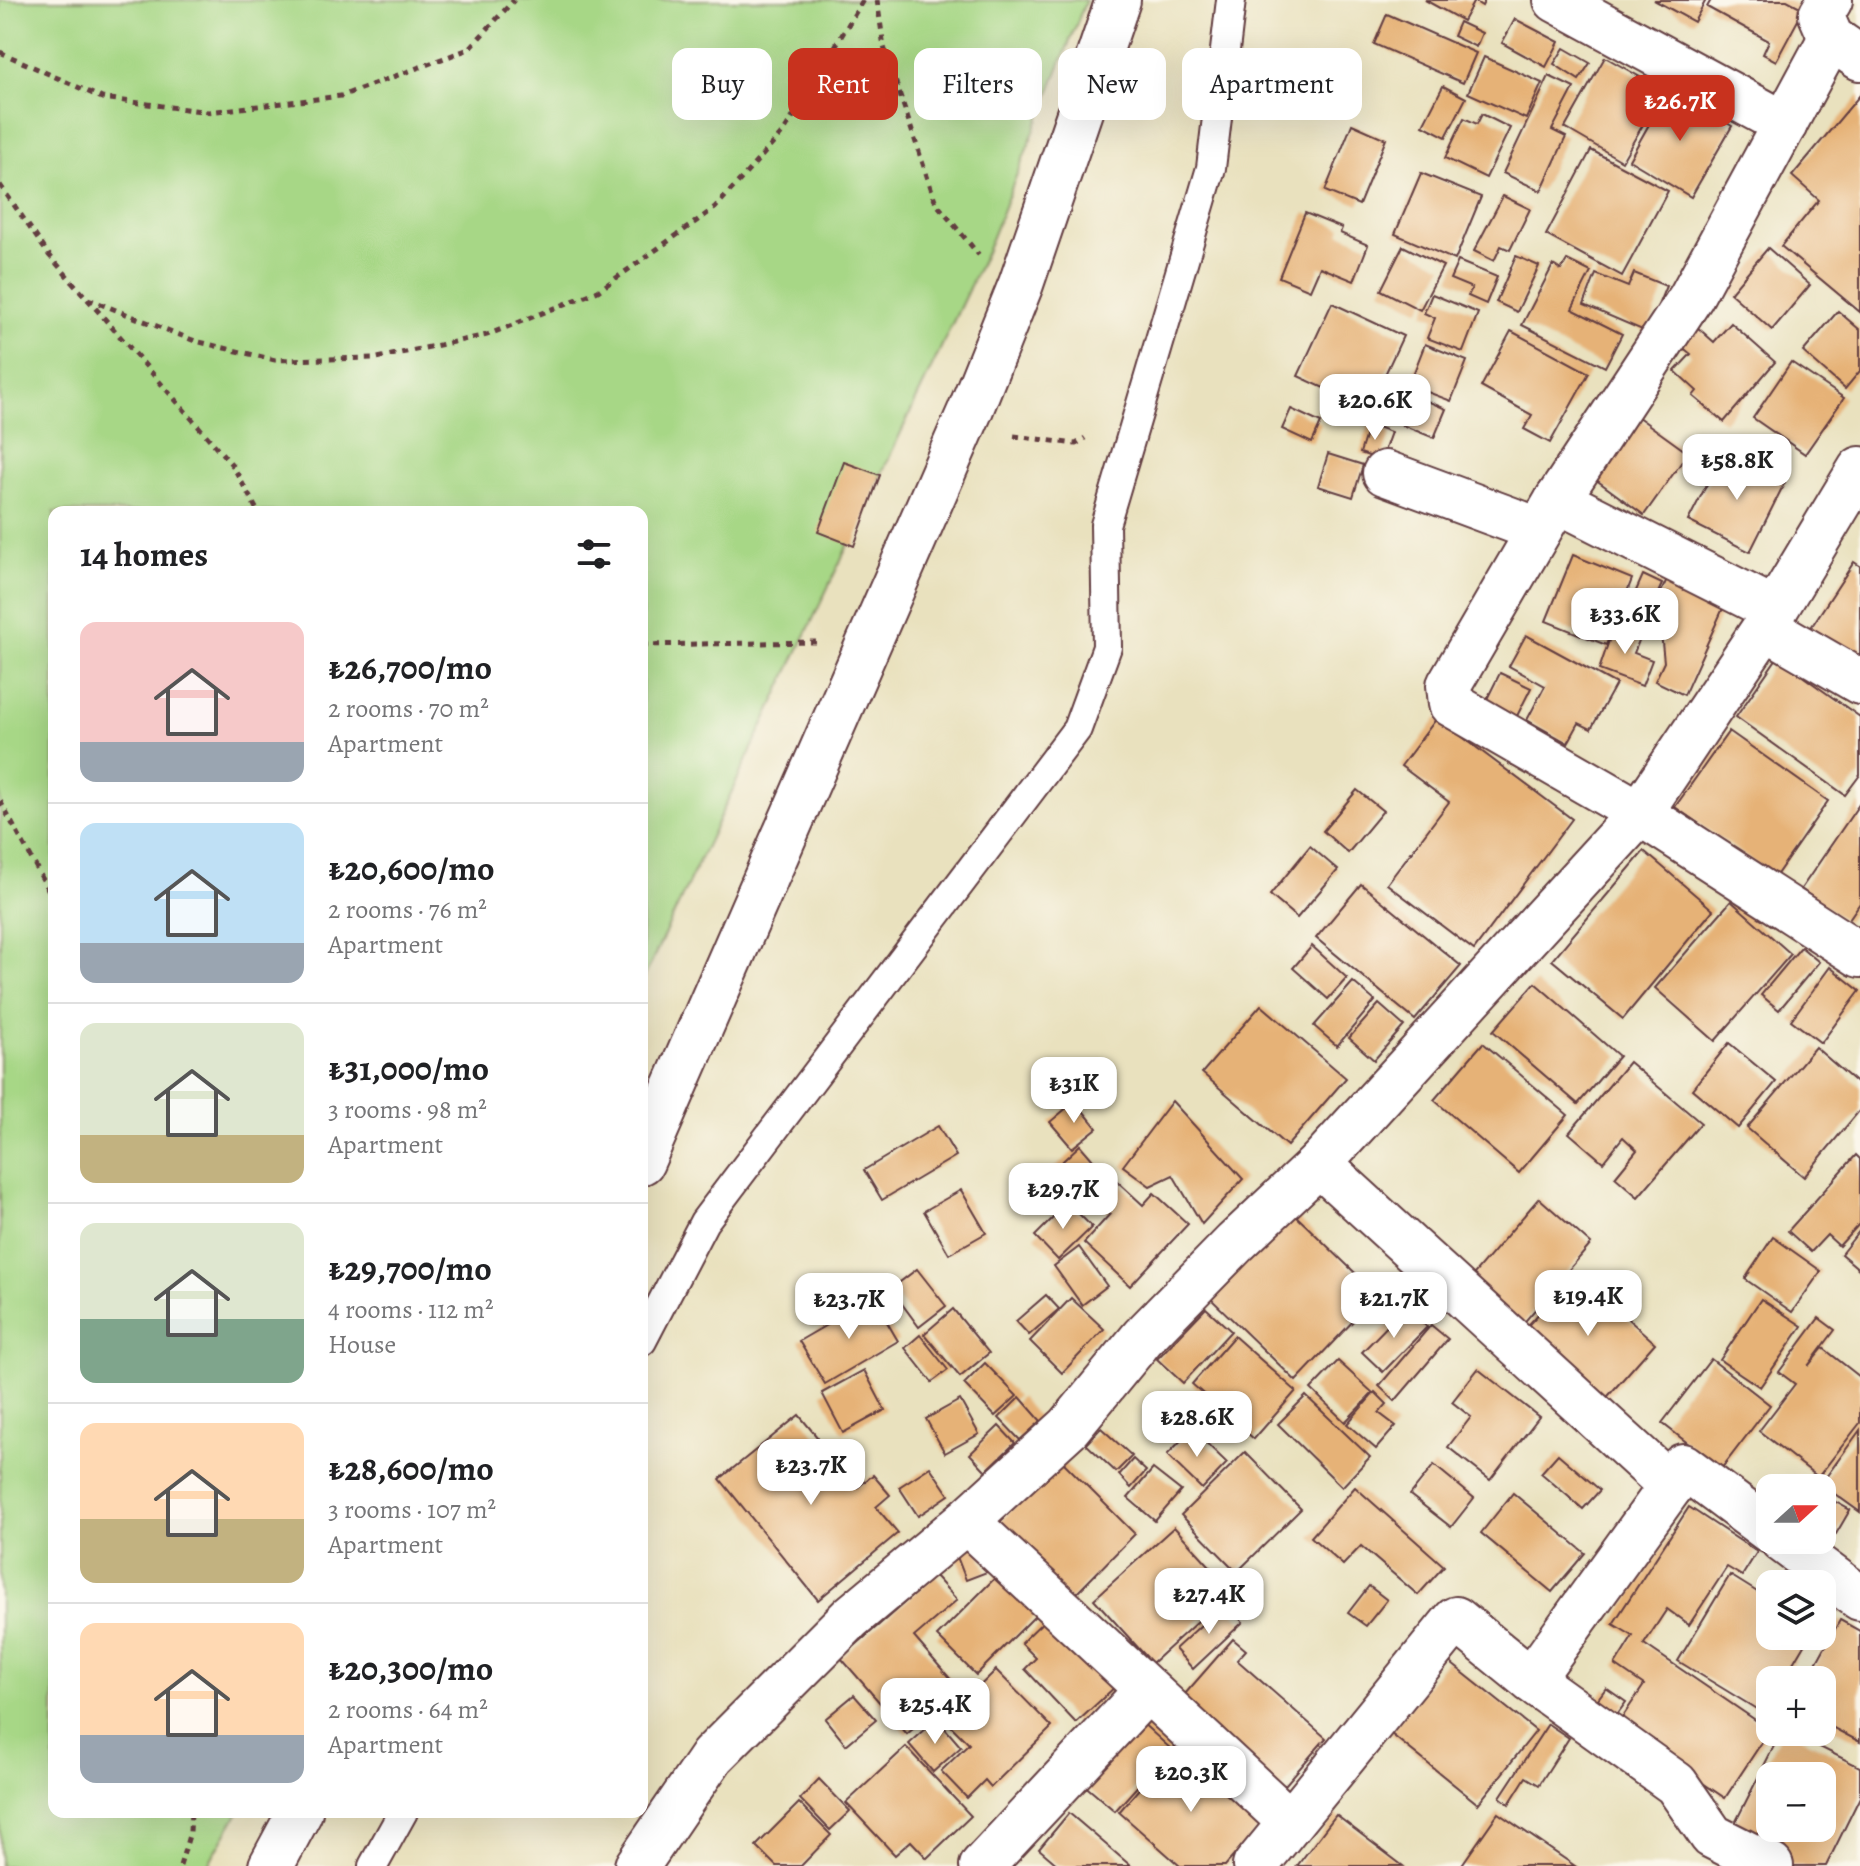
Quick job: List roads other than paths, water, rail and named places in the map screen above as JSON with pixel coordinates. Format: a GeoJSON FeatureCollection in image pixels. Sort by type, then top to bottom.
{"type":"FeatureCollection","features":[{"type":"Feature","properties":{"kind":"street"},"geometry":{"type":"LineString","coordinates":[[648,1148],[970,411],[1021,284],[1118,0]]}},
{"type":"Feature","properties":{"kind":"street"},"geometry":{"type":"LineString","coordinates":[[1556,0],[1785,124]]}},
{"type":"Feature","properties":{"kind":"street"},"geometry":{"type":"LineString","coordinates":[[1840,32],[1785,124],[1691,297],[1548,515],[1449,685],[1451,704],[1640,813],[1860,955]]}},
{"type":"Feature","properties":{"kind":"street"},"geometry":{"type":"LineString","coordinates":[[637,1866],[722,1745],[851,1617],[966,1521],[1069,1427],[1143,1337],[1235,1243],[1319,1164],[1640,813],[1770,618],[1860,469]]}},
{"type":"Feature","properties":{"kind":"street"},"geometry":{"type":"LineString","coordinates":[[1385,473],[1548,515],[1770,618],[1860,682]]}},
{"type":"Feature","properties":{"kind":"street"},"geometry":{"type":"LineString","coordinates":[[1319,1164],[1671,1486]]}},
{"type":"Feature","properties":{"kind":"street"},"geometry":{"type":"LineString","coordinates":[[1531,1680],[1683,1466],[1756,1521]]}},
{"type":"Feature","properties":{"kind":"street"},"geometry":{"type":"LineString","coordinates":[[966,1521],[1289,1821]]}},
{"type":"Feature","properties":{"kind":"street"},"geometry":{"type":"LineString","coordinates":[[1801,1554],[1860,1598]]}},
{"type":"Feature","properties":{"kind":"street"},"geometry":{"type":"LineString","coordinates":[[1255,1866],[1456,1619],[1531,1680],[1676,1784],[1712,1836],[1771,1866]]}},
{"type":"Feature","properties":{"kind":"street"},"geometry":{"type":"LineString","coordinates":[[982,1866],[1147,1690]]}},
{"type":"Feature","properties":{"kind":"street"},"geometry":{"type":"LineString","coordinates":[[271,1866],[297,1818]]}},
{"type":"Feature","properties":{"kind":"lane"},"geometry":{"type":"LineString","coordinates":[[648,1329],[704,1222],[1077,729],[1107,647],[1105,525],[1211,168],[1231,0]]}},
{"type":"Feature","properties":{"kind":"lane"},"geometry":{"type":"LineString","coordinates":[[373,1866],[400,1818]]}}]}
